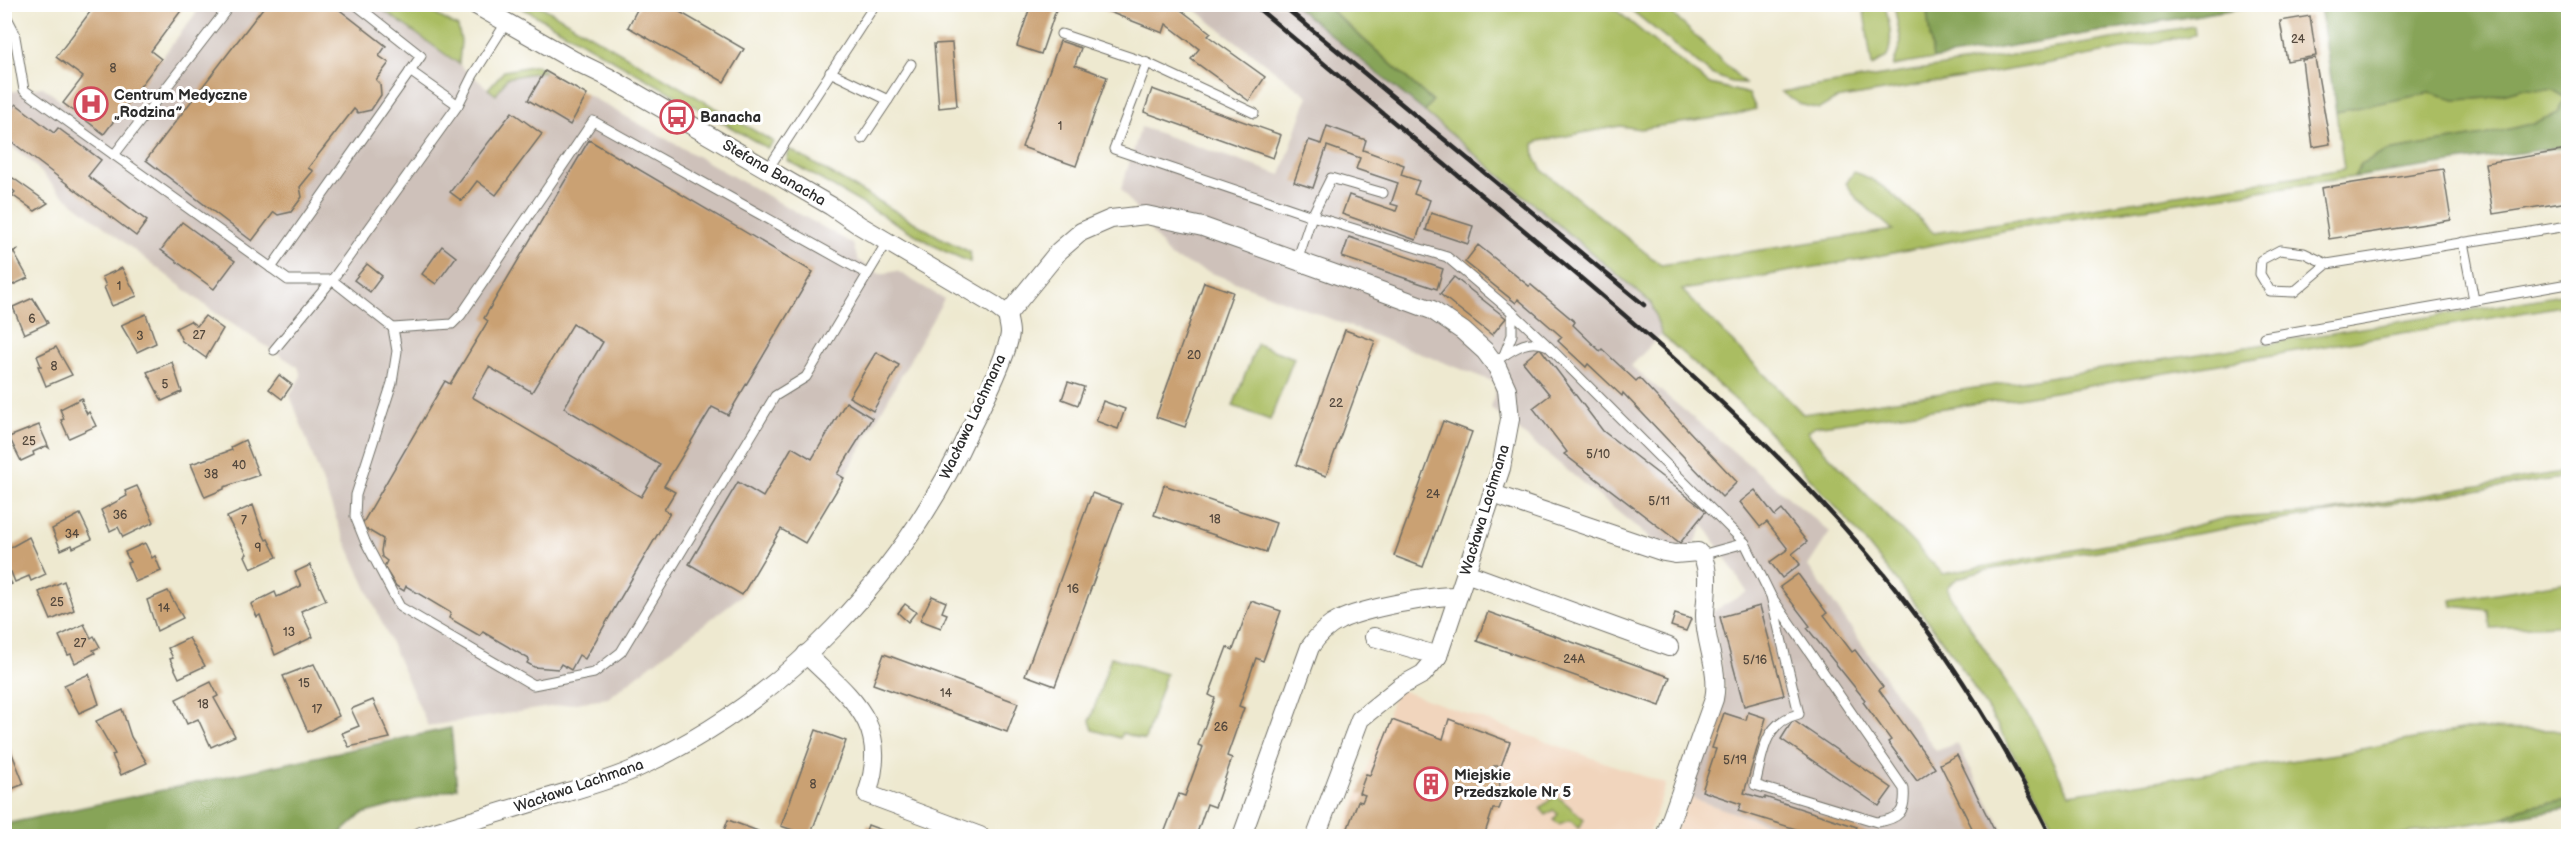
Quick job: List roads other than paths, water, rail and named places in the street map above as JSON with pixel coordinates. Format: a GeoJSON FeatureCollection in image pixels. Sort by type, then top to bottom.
{"type":"FeatureCollection","features":[{"type":"Feature","properties":{"kind":"street","name":"Stefana Banacha"},"geometry":{"type":"LineString","coordinates":[[474,4],[608,77],[768,169],[994,305],[1006,315]]}},
{"type":"Feature","properties":{"kind":"street","name":"Wacława Lachmana"},"geometry":{"type":"LineString","coordinates":[[421,837],[594,784],[637,768],[676,749],[725,718],[807,654],[874,582],[937,493],[998,369],[1010,334],[1006,315],[1067,244],[1087,228],[1111,219],[1146,215],[1184,222],[1297,261],[1432,310],[1499,359],[1510,410],[1506,451],[1438,656]]}},
{"type":"Feature","properties":{"kind":"street"},"geometry":{"type":"LineString","coordinates":[[1493,494],[1664,552],[1675,554],[1696,552],[1701,555],[1706,566],[1705,620],[1716,688],[1665,837]]}},
{"type":"Feature","properties":{"kind":"street"},"geometry":{"type":"LineString","coordinates":[[1466,573],[1669,647]]}},
{"type":"Feature","properties":{"kind":"street"},"geometry":{"type":"LineString","coordinates":[[1242,837],[1310,647],[1321,632],[1340,620],[1358,613],[1442,596],[1458,596]]}},
{"type":"Feature","properties":{"kind":"street"},"geometry":{"type":"LineString","coordinates":[[1316,837],[1360,719],[1401,686],[1423,674],[1438,656],[1374,637]]}},
{"type":"Feature","properties":{"kind":"street"},"geometry":{"type":"LineString","coordinates":[[807,654],[858,705],[866,718],[875,759],[867,794],[980,837]]}},
{"type":"Feature","properties":{"kind":"lane"},"geometry":{"type":"LineString","coordinates":[[114,155],[231,4]]}},
{"type":"Feature","properties":{"kind":"lane"},"geometry":{"type":"LineString","coordinates":[[271,268],[421,56],[355,4]]}},
{"type":"Feature","properties":{"kind":"lane"},"geometry":{"type":"LineString","coordinates":[[768,169],[874,6]]}},
{"type":"Feature","properties":{"kind":"lane"},"geometry":{"type":"LineString","coordinates":[[4,12],[14,30],[24,90],[288,280],[332,280],[393,328],[452,324],[461,315],[593,121],[867,274]]}},
{"type":"Feature","properties":{"kind":"lane"},"geometry":{"type":"LineString","coordinates":[[274,350],[332,280],[458,105],[473,75],[506,23]]}},
{"type":"Feature","properties":{"kind":"lane"},"geometry":{"type":"LineString","coordinates":[[1061,34],[1147,63],[1254,113]]}},
{"type":"Feature","properties":{"kind":"lane"},"geometry":{"type":"LineString","coordinates":[[1147,63],[1114,149],[1312,216],[1447,257],[1548,346],[1745,543],[1771,596],[1904,789],[1905,800],[1900,813],[1892,820],[1877,822],[1755,785],[1768,737],[1773,728],[1780,720],[1799,714],[1771,596]]}},
{"type":"Feature","properties":{"kind":"lane"},"geometry":{"type":"LineString","coordinates":[[862,139],[911,64]]}},
{"type":"Feature","properties":{"kind":"lane"},"geometry":{"type":"LineString","coordinates":[[410,71],[458,105]]}},
{"type":"Feature","properties":{"kind":"lane"},"geometry":{"type":"LineString","coordinates":[[830,72],[888,100]]}},
{"type":"Feature","properties":{"kind":"lane"},"geometry":{"type":"LineString","coordinates":[[1297,261],[1312,216],[1331,177],[1383,193]]}},
{"type":"Feature","properties":{"kind":"lane"},"geometry":{"type":"LineString","coordinates":[[2327,264],[2304,253],[2280,250],[2261,260],[2260,274],[2270,291],[2294,292],[2327,264],[2568,226]]}},
{"type":"Feature","properties":{"kind":"lane"},"geometry":{"type":"LineString","coordinates":[[393,328],[396,351],[392,383],[356,495],[355,516],[365,541],[400,607],[533,685],[594,673],[621,652],[775,396],[806,376],[887,242]]}},
{"type":"Feature","properties":{"kind":"lane"},"geometry":{"type":"LineString","coordinates":[[2463,243],[2474,300]]}},
{"type":"Feature","properties":{"kind":"lane"},"geometry":{"type":"LineString","coordinates":[[2264,336],[2568,284]]}},
{"type":"Feature","properties":{"kind":"lane"},"geometry":{"type":"LineString","coordinates":[[1499,359],[1512,335],[1512,312]]}},
{"type":"Feature","properties":{"kind":"lane"},"geometry":{"type":"LineString","coordinates":[[1499,359],[1529,342],[1548,346]]}},
{"type":"Feature","properties":{"kind":"lane"},"geometry":{"type":"LineString","coordinates":[[1701,555],[1745,543]]}},
{"type":"Feature","properties":{"kind":"railway"},"geometry":{"type":"LineString","coordinates":[[1253,4],[1637,326],[1731,411],[1821,502],[1890,582],[1942,651],[2011,760],[2051,836]]}},
{"type":"Feature","properties":{"kind":"railway"},"geometry":{"type":"LineString","coordinates":[[1281,4],[1644,305]]}},
{"type":"Feature","properties":{"kind":"place","name":"Centrum Medyczne „Rodzina”"},"geometry":{"type":"Point","coordinates":[91,104]}},
{"type":"Feature","properties":{"kind":"place","name":"Banacha"},"geometry":{"type":"Point","coordinates":[677,117]}},
{"type":"Feature","properties":{"kind":"place","name":"Miejskie Przedszkole Nr 5"},"geometry":{"type":"Point","coordinates":[1431,784]}}]}
